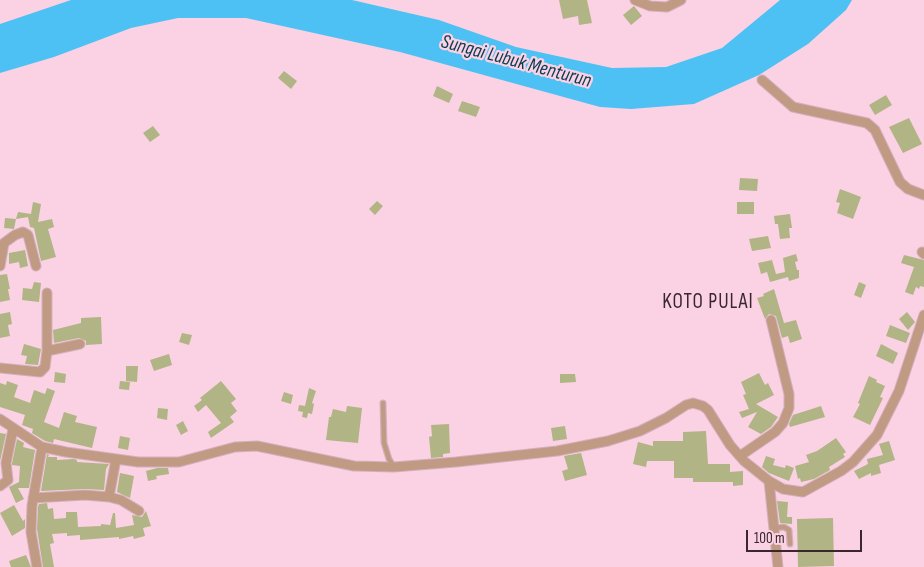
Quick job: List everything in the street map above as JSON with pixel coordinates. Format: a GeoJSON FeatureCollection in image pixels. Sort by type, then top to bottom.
{"type":"FeatureCollection","features":[{"type":"Feature","properties":{"kind":"street"},"geometry":{"type":"LineString","coordinates":[[635,0],[650,6],[667,7],[681,0]]}},
{"type":"Feature","properties":{"kind":"street"},"geometry":{"type":"LineString","coordinates":[[762,80],[793,107],[867,123],[876,130],[900,182],[908,189],[924,196]]}},
{"type":"Feature","properties":{"kind":"street"},"geometry":{"type":"LineString","coordinates":[[0,266],[4,243],[15,235],[24,232],[28,235],[36,266]]}},
{"type":"Feature","properties":{"kind":"street"},"geometry":{"type":"LineString","coordinates":[[0,368],[40,372],[45,367],[47,351],[47,293]]}},
{"type":"Feature","properties":{"kind":"street"},"geometry":{"type":"LineString","coordinates":[[0,419],[42,447],[116,460],[180,462],[235,447],[257,446],[354,466],[394,467],[557,451],[608,441],[640,431],[686,405],[693,403],[703,406],[708,410],[730,445],[769,481],[786,490],[802,492],[841,471],[853,462],[877,434],[899,391],[924,314]]}},
{"type":"Feature","properties":{"kind":"street"},"geometry":{"type":"LineString","coordinates":[[740,456],[775,432],[783,423],[788,408],[789,394],[771,320]]}},
{"type":"Feature","properties":{"kind":"street"},"geometry":{"type":"LineString","coordinates":[[47,351],[80,344]]}},
{"type":"Feature","properties":{"kind":"street"},"geometry":{"type":"LineString","coordinates":[[0,486],[8,480],[6,463],[13,429]]}},
{"type":"Feature","properties":{"kind":"street"},"geometry":{"type":"LineString","coordinates":[[37,567],[32,532],[33,498],[42,447]]}},
{"type":"Feature","properties":{"kind":"street"},"geometry":{"type":"LineString","coordinates":[[109,497],[116,460]]}},
{"type":"Feature","properties":{"kind":"street"},"geometry":{"type":"LineString","coordinates":[[769,481],[778,567]]}},
{"type":"Feature","properties":{"kind":"street"},"geometry":{"type":"LineString","coordinates":[[33,498],[85,495],[109,497],[121,500],[138,511]]}},
{"type":"Feature","properties":{"kind":"lane"},"geometry":{"type":"LineString","coordinates":[[383,403],[384,443],[389,460],[394,467]]}},
{"type":"Feature","properties":{"kind":"lane"},"geometry":{"type":"LineString","coordinates":[[774,528],[784,527],[789,530],[790,544]]}},
{"type":"Feature","properties":{"kind":"water","name":"Sungai Lubuk Menturun"},"geometry":{"type":"Polygon","coordinates":[[[71,0],[352,0],[439,20],[516,47],[612,68],[666,67],[722,48],[780,0],[852,0],[846,10],[808,44],[759,75],[694,104],[631,109],[600,107],[400,52],[246,18],[178,18],[131,28],[54,57],[0,73],[0,24],[71,0]]]}},
{"type":"Feature","properties":{"kind":"building"},"geometry":{"type":"Polygon","coordinates":[[[559,0],[587,0],[592,23],[579,25],[578,16],[563,19],[559,0]]]}},
{"type":"Feature","properties":{"kind":"building"},"geometry":{"type":"Polygon","coordinates":[[[634,6],[642,16],[631,25],[623,15],[634,6]]]}},
{"type":"Feature","properties":{"kind":"building"},"geometry":{"type":"Polygon","coordinates":[[[284,71],[297,81],[291,89],[278,78],[284,71]]]}},
{"type":"Feature","properties":{"kind":"building"},"geometry":{"type":"Polygon","coordinates":[[[437,86],[453,94],[449,103],[433,96],[437,86]]]}},
{"type":"Feature","properties":{"kind":"building"},"geometry":{"type":"Polygon","coordinates":[[[886,95],[892,105],[875,115],[869,105],[886,95]]]}},
{"type":"Feature","properties":{"kind":"building"},"geometry":{"type":"Polygon","coordinates":[[[462,101],[480,107],[476,117],[458,111],[462,101]]]}},
{"type":"Feature","properties":{"kind":"building"},"geometry":{"type":"Polygon","coordinates":[[[909,118],[922,144],[903,153],[889,127],[909,118]]]}},
{"type":"Feature","properties":{"kind":"building"},"geometry":{"type":"Polygon","coordinates":[[[153,126],[160,135],[150,142],[143,133],[153,126]]]}},
{"type":"Feature","properties":{"kind":"building"},"geometry":{"type":"Polygon","coordinates":[[[740,178],[758,179],[757,191],[739,190],[740,178]]]}},
{"type":"Feature","properties":{"kind":"building"},"geometry":{"type":"Polygon","coordinates":[[[840,189],[861,197],[853,219],[837,213],[840,203],[836,202],[840,189]]]}},
{"type":"Feature","properties":{"kind":"building"},"geometry":{"type":"Polygon","coordinates":[[[377,201],[383,206],[375,215],[369,209],[377,201]]]}},
{"type":"Feature","properties":{"kind":"building"},"geometry":{"type":"Polygon","coordinates":[[[33,202],[41,204],[38,222],[52,219],[54,227],[48,229],[56,257],[41,261],[34,228],[30,227],[28,217],[16,219],[18,212],[31,214],[33,202]]]}},
{"type":"Feature","properties":{"kind":"building"},"geometry":{"type":"Polygon","coordinates":[[[737,202],[754,202],[754,214],[737,214],[737,202]]]}},
{"type":"Feature","properties":{"kind":"building"},"geometry":{"type":"Polygon","coordinates":[[[790,214],[792,228],[789,228],[790,238],[780,239],[778,224],[775,224],[774,216],[790,214]]]}},
{"type":"Feature","properties":{"kind":"building"},"geometry":{"type":"Polygon","coordinates":[[[5,218],[16,219],[14,229],[4,228],[5,218]]]}},
{"type":"Feature","properties":{"kind":"building"},"geometry":{"type":"Polygon","coordinates":[[[768,236],[771,248],[752,251],[749,239],[768,236]]]}},
{"type":"Feature","properties":{"kind":"building"},"geometry":{"type":"Polygon","coordinates":[[[25,250],[28,266],[20,268],[19,262],[9,264],[9,253],[25,250]]]}},
{"type":"Feature","properties":{"kind":"building"},"geometry":{"type":"Polygon","coordinates":[[[796,254],[798,261],[795,262],[797,270],[799,270],[799,278],[789,281],[788,277],[770,282],[767,272],[761,274],[758,263],[772,260],[776,274],[785,272],[783,258],[796,254]]]}},
{"type":"Feature","properties":{"kind":"building"},"geometry":{"type":"Polygon","coordinates":[[[904,255],[924,260],[924,287],[920,286],[919,289],[916,287],[913,295],[905,292],[914,267],[901,263],[904,255]]]}},
{"type":"Feature","properties":{"kind":"building"},"geometry":{"type":"Polygon","coordinates":[[[7,274],[10,300],[0,302],[0,275],[7,274]]]}},
{"type":"Feature","properties":{"kind":"building"},"geometry":{"type":"Polygon","coordinates":[[[34,282],[41,283],[39,302],[22,300],[23,288],[32,289],[34,282]]]}},
{"type":"Feature","properties":{"kind":"building"},"geometry":{"type":"Polygon","coordinates":[[[859,282],[866,285],[861,298],[854,295],[859,282]]]}},
{"type":"Feature","properties":{"kind":"building"},"geometry":{"type":"Polygon","coordinates":[[[774,289],[784,323],[796,320],[802,339],[790,343],[788,336],[782,338],[776,316],[769,314],[765,319],[757,298],[764,296],[763,294],[774,289]]]}},
{"type":"Feature","properties":{"kind":"building"},"geometry":{"type":"Polygon","coordinates":[[[10,312],[12,324],[8,325],[10,336],[0,338],[0,314],[10,312]]]}},
{"type":"Feature","properties":{"kind":"building"},"geometry":{"type":"Polygon","coordinates":[[[907,312],[915,322],[908,330],[899,319],[907,312]]]}},
{"type":"Feature","properties":{"kind":"building"},"geometry":{"type":"Polygon","coordinates":[[[101,317],[102,344],[86,345],[86,341],[79,338],[54,343],[53,330],[81,323],[81,318],[101,317]]]}},
{"type":"Feature","properties":{"kind":"building"},"geometry":{"type":"Polygon","coordinates":[[[890,325],[910,333],[906,343],[886,336],[890,325]]]}},
{"type":"Feature","properties":{"kind":"building"},"geometry":{"type":"Polygon","coordinates":[[[182,333],[192,335],[189,345],[179,342],[182,333]]]}},
{"type":"Feature","properties":{"kind":"building"},"geometry":{"type":"Polygon","coordinates":[[[24,344],[41,349],[38,365],[25,364],[27,356],[21,355],[24,344]]]}},
{"type":"Feature","properties":{"kind":"building"},"geometry":{"type":"Polygon","coordinates":[[[881,344],[898,353],[893,364],[876,356],[881,344]]]}},
{"type":"Feature","properties":{"kind":"building"},"geometry":{"type":"Polygon","coordinates":[[[169,354],[172,365],[154,371],[150,360],[169,354]]]}},
{"type":"Feature","properties":{"kind":"building"},"geometry":{"type":"Polygon","coordinates":[[[126,366],[138,366],[137,382],[126,381],[126,366]]]}},
{"type":"Feature","properties":{"kind":"building"},"geometry":{"type":"Polygon","coordinates":[[[55,372],[66,374],[65,383],[54,382],[55,372]]]}},
{"type":"Feature","properties":{"kind":"building"},"geometry":{"type":"Polygon","coordinates":[[[759,373],[765,385],[768,383],[774,395],[756,404],[778,417],[771,427],[761,434],[748,427],[757,412],[742,418],[739,412],[749,409],[743,395],[746,394],[741,382],[759,373]]]}},
{"type":"Feature","properties":{"kind":"building"},"geometry":{"type":"Polygon","coordinates":[[[560,374],[575,374],[576,382],[560,383],[560,374]]]}},
{"type":"Feature","properties":{"kind":"building"},"geometry":{"type":"Polygon","coordinates":[[[869,376],[885,386],[880,397],[883,398],[870,425],[853,417],[860,404],[858,403],[869,376]]]}},
{"type":"Feature","properties":{"kind":"building"},"geometry":{"type":"Polygon","coordinates":[[[7,381],[18,385],[14,397],[30,403],[34,390],[45,394],[47,388],[55,391],[44,422],[59,428],[64,412],[77,416],[75,422],[97,427],[92,448],[54,439],[53,443],[45,441],[32,433],[33,429],[22,425],[25,415],[0,407],[0,383],[6,385],[7,381]]]}},
{"type":"Feature","properties":{"kind":"building"},"geometry":{"type":"Polygon","coordinates":[[[120,381],[130,382],[129,390],[119,389],[120,381]]]}},
{"type":"Feature","properties":{"kind":"building"},"geometry":{"type":"Polygon","coordinates":[[[221,381],[236,399],[231,403],[237,411],[230,417],[234,422],[211,438],[208,432],[221,423],[206,405],[198,412],[194,406],[202,400],[200,398],[221,381]]]}},
{"type":"Feature","properties":{"kind":"building"},"geometry":{"type":"Polygon","coordinates":[[[309,388],[316,391],[312,403],[314,404],[312,414],[308,413],[307,418],[302,417],[303,412],[298,411],[299,405],[305,406],[309,388]]]}},
{"type":"Feature","properties":{"kind":"building"},"geometry":{"type":"Polygon","coordinates":[[[284,392],[293,395],[291,404],[281,401],[284,392]]]}},
{"type":"Feature","properties":{"kind":"building"},"geometry":{"type":"Polygon","coordinates":[[[347,406],[362,408],[358,443],[326,440],[329,417],[331,417],[333,409],[346,412],[347,406]]]}},
{"type":"Feature","properties":{"kind":"building"},"geometry":{"type":"Polygon","coordinates":[[[821,406],[825,417],[790,427],[789,424],[793,415],[821,406]]]}},
{"type":"Feature","properties":{"kind":"building"},"geometry":{"type":"Polygon","coordinates":[[[158,408],[168,409],[167,420],[157,418],[158,408]]]}},
{"type":"Feature","properties":{"kind":"building"},"geometry":{"type":"Polygon","coordinates":[[[183,421],[188,431],[181,435],[176,425],[183,421]]]}},
{"type":"Feature","properties":{"kind":"building"},"geometry":{"type":"Polygon","coordinates":[[[449,424],[450,453],[443,454],[443,457],[431,458],[429,437],[432,436],[431,425],[449,424]]]}},
{"type":"Feature","properties":{"kind":"building"},"geometry":{"type":"Polygon","coordinates":[[[565,426],[567,439],[553,441],[551,428],[565,426]]]}},
{"type":"Feature","properties":{"kind":"building"},"geometry":{"type":"Polygon","coordinates":[[[706,431],[708,464],[730,464],[730,472],[743,471],[743,485],[733,486],[733,482],[693,482],[693,478],[674,478],[674,461],[647,461],[646,467],[633,464],[638,442],[653,446],[653,441],[683,441],[683,432],[706,431]]]}},
{"type":"Feature","properties":{"kind":"building"},"geometry":{"type":"Polygon","coordinates":[[[0,433],[6,434],[0,461],[0,433]]]}},
{"type":"Feature","properties":{"kind":"building"},"geometry":{"type":"Polygon","coordinates":[[[120,436],[130,438],[128,450],[118,448],[120,436]]]}},
{"type":"Feature","properties":{"kind":"building"},"geometry":{"type":"Polygon","coordinates":[[[836,438],[846,452],[843,454],[845,457],[829,467],[830,470],[814,479],[801,482],[800,478],[798,479],[795,466],[809,462],[806,455],[817,451],[836,438]]]}},
{"type":"Feature","properties":{"kind":"building"},"geometry":{"type":"Polygon","coordinates":[[[17,439],[24,443],[23,447],[35,450],[29,488],[18,488],[24,499],[16,503],[9,487],[19,482],[20,466],[12,465],[17,439]]]}},
{"type":"Feature","properties":{"kind":"building"},"geometry":{"type":"Polygon","coordinates":[[[889,441],[895,460],[879,465],[881,473],[871,476],[871,473],[859,479],[854,471],[868,464],[867,459],[883,455],[879,444],[889,441]]]}},
{"type":"Feature","properties":{"kind":"building"},"geometry":{"type":"Polygon","coordinates":[[[581,453],[587,475],[565,481],[562,471],[568,469],[564,456],[581,453]]]}},
{"type":"Feature","properties":{"kind":"building"},"geometry":{"type":"Polygon","coordinates":[[[47,454],[49,455],[48,457],[57,457],[57,460],[74,459],[77,462],[109,464],[106,469],[104,490],[41,491],[47,454]]]}},
{"type":"Feature","properties":{"kind":"building"},"geometry":{"type":"Polygon","coordinates":[[[766,456],[775,459],[773,465],[785,468],[786,465],[794,468],[789,481],[769,473],[762,467],[766,456]]]}},
{"type":"Feature","properties":{"kind":"building"},"geometry":{"type":"Polygon","coordinates":[[[168,468],[169,474],[156,476],[157,479],[148,481],[146,471],[168,468]]]}},
{"type":"Feature","properties":{"kind":"building"},"geometry":{"type":"Polygon","coordinates":[[[120,473],[134,476],[130,498],[117,492],[120,473]]]}},
{"type":"Feature","properties":{"kind":"building"},"geometry":{"type":"Polygon","coordinates":[[[777,501],[788,502],[787,517],[792,517],[792,524],[780,523],[777,501]]]}},
{"type":"Feature","properties":{"kind":"building"},"geometry":{"type":"Polygon","coordinates":[[[47,503],[48,509],[53,508],[54,519],[66,518],[66,512],[77,512],[78,527],[101,526],[101,524],[110,525],[113,513],[115,513],[116,528],[134,525],[132,515],[142,517],[146,511],[151,526],[143,528],[145,536],[134,539],[133,536],[119,539],[119,537],[80,540],[80,535],[67,536],[67,533],[52,534],[54,543],[50,544],[54,567],[43,567],[37,529],[38,507],[39,504],[47,503]]]}},
{"type":"Feature","properties":{"kind":"building"},"geometry":{"type":"Polygon","coordinates":[[[14,505],[23,521],[25,519],[25,528],[12,536],[0,513],[14,505]]]}},
{"type":"Feature","properties":{"kind":"building"},"geometry":{"type":"Polygon","coordinates":[[[833,518],[834,566],[798,567],[797,519],[833,518]]]}},
{"type":"Feature","properties":{"kind":"building"},"geometry":{"type":"Polygon","coordinates":[[[26,555],[31,567],[11,567],[9,561],[26,555]]]}},
{"type":"Feature","properties":{"kind":"district","name":"KOTO PULAI"},"geometry":{"type":"Point","coordinates":[708,303]}}]}
